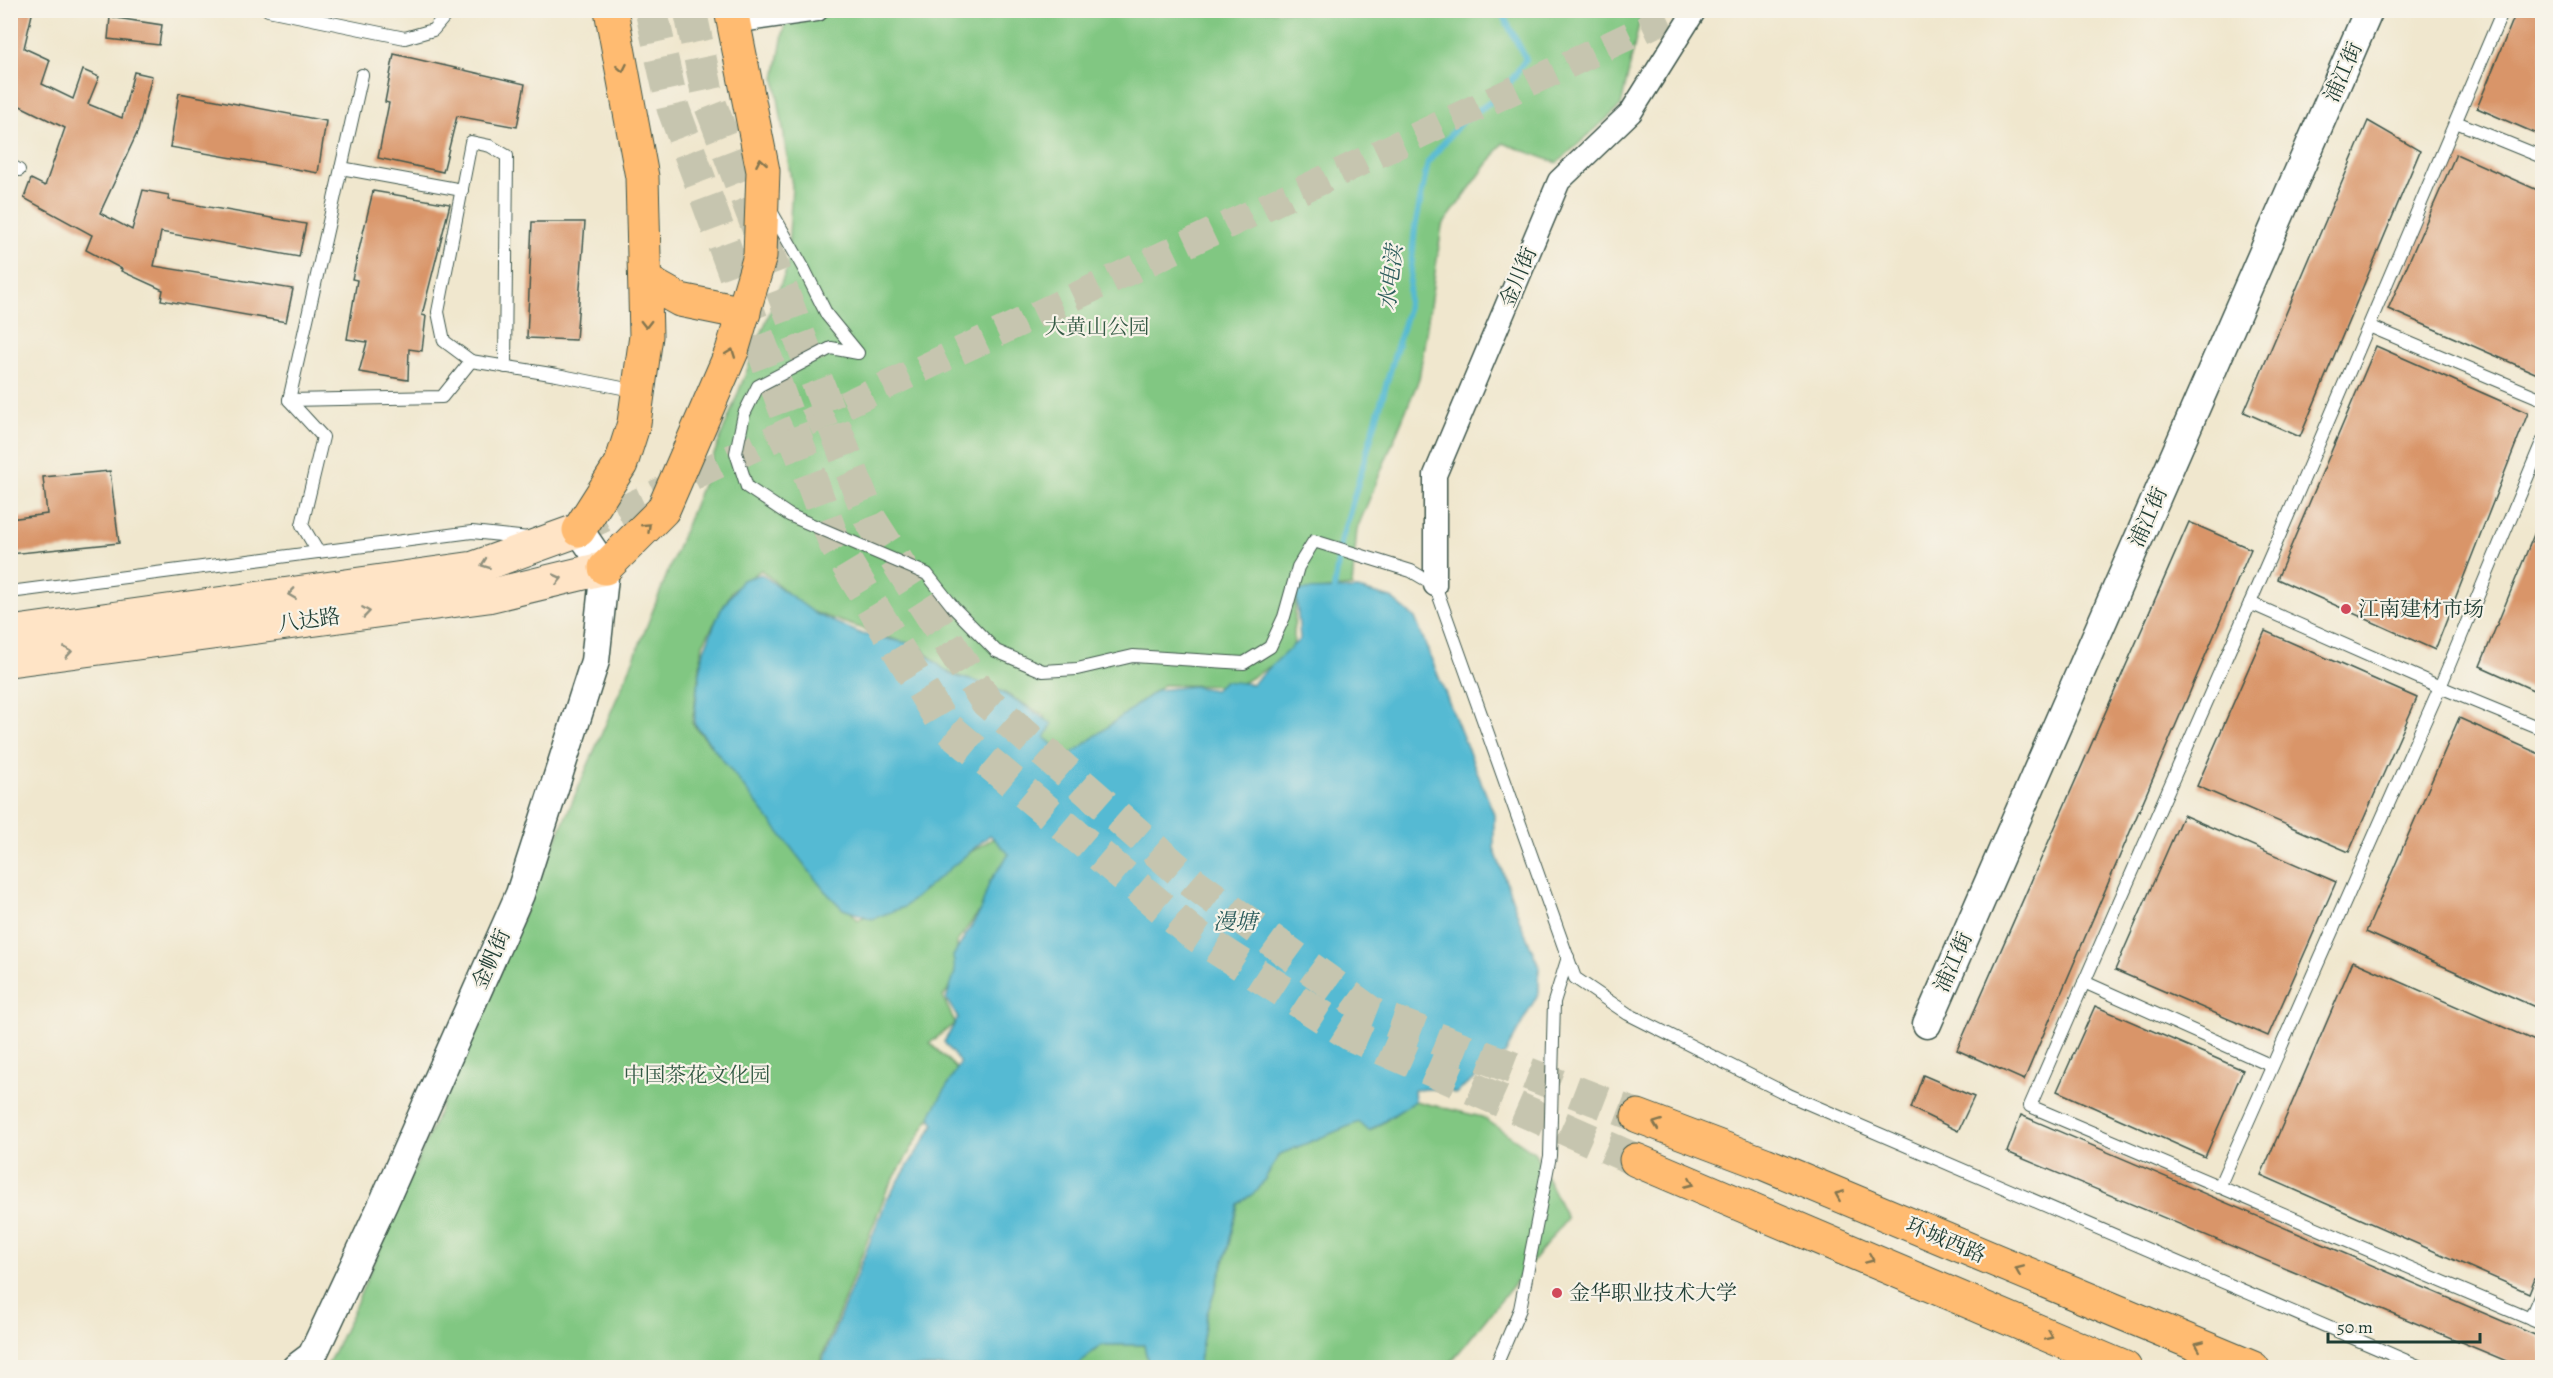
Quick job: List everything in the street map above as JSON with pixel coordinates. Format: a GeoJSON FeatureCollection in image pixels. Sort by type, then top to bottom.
{"type":"FeatureCollection","features":[{"type":"Feature","properties":{"kind":"main road"},"geometry":{"type":"LineString","coordinates":[[10,633],[474,568],[565,535],[621,464],[634,423],[646,336],[642,177],[611,10]]}},
{"type":"Feature","properties":{"kind":"main road"},"geometry":{"type":"LineString","coordinates":[[605,568],[663,510],[732,351],[760,256],[763,171],[732,16]]}},
{"type":"Feature","properties":{"kind":"main road"},"geometry":{"type":"LineString","coordinates":[[646,281],[680,300],[744,313]]}},
{"type":"Feature","properties":{"kind":"main road","name":"八达路"},"geometry":{"type":"LineString","coordinates":[[10,660],[488,596],[605,568]]}},
{"type":"Feature","properties":{"kind":"main road","name":"环城西路"},"geometry":{"type":"LineString","coordinates":[[1638,1116],[1765,1164],[2253,1368]]}},
{"type":"Feature","properties":{"kind":"main road"},"geometry":{"type":"LineString","coordinates":[[1636,1161],[2125,1368]]}},
{"type":"Feature","properties":{"kind":"street"},"geometry":{"type":"LineString","coordinates":[[732,16],[817,10]]}},
{"type":"Feature","properties":{"kind":"street","name":"金川街"},"geometry":{"type":"LineString","coordinates":[[1435,585],[1435,475],[1558,182],[1631,112],[1695,10]]}},
{"type":"Feature","properties":{"kind":"street","name":"浦江街"},"geometry":{"type":"LineString","coordinates":[[1927,1024],[2369,10]]}},
{"type":"Feature","properties":{"kind":"street"},"geometry":{"type":"LineString","coordinates":[[565,535],[605,568]]}},
{"type":"Feature","properties":{"kind":"street","name":"金帆街"},"geometry":{"type":"LineString","coordinates":[[296,1368],[312,1356],[383,1204],[520,894],[595,661],[605,568]]}},
{"type":"Feature","properties":{"kind":"lane"},"geometry":{"type":"LineString","coordinates":[[268,10],[405,38],[434,30],[450,10]]}},
{"type":"Feature","properties":{"kind":"lane"},"geometry":{"type":"LineString","coordinates":[[2503,10],[2250,603],[2030,1106],[2542,1324]]}},
{"type":"Feature","properties":{"kind":"lane"},"geometry":{"type":"LineString","coordinates":[[289,400],[362,75]]}},
{"type":"Feature","properties":{"kind":"lane"},"geometry":{"type":"LineString","coordinates":[[2456,122],[2542,158]]}},
{"type":"Feature","properties":{"kind":"lane"},"geometry":{"type":"LineString","coordinates":[[506,367],[507,156],[490,146],[471,142],[438,312],[444,341],[471,361],[638,392]]}},
{"type":"Feature","properties":{"kind":"lane"},"geometry":{"type":"LineString","coordinates":[[341,168],[462,190]]}},
{"type":"Feature","properties":{"kind":"lane"},"geometry":{"type":"LineString","coordinates":[[762,196],[804,268],[827,315],[858,353],[831,348],[758,386],[744,414],[736,453],[747,487],[789,515],[927,574],[954,608],[996,651],[1042,671],[1077,669],[1133,656],[1244,663],[1270,647],[1284,617],[1298,567],[1314,541],[1411,571],[1435,585],[1575,978],[1628,1014],[1791,1096],[2423,1368]]}},
{"type":"Feature","properties":{"kind":"lane"},"geometry":{"type":"LineString","coordinates":[[2369,326],[2542,399]]}},
{"type":"Feature","properties":{"kind":"lane"},"geometry":{"type":"LineString","coordinates":[[289,400],[442,397],[471,361]]}},
{"type":"Feature","properties":{"kind":"lane"},"geometry":{"type":"LineString","coordinates":[[289,400],[323,437],[302,525],[318,552]]}},
{"type":"Feature","properties":{"kind":"lane"},"geometry":{"type":"LineString","coordinates":[[2218,1186],[2440,687],[2542,441]]}},
{"type":"Feature","properties":{"kind":"lane"},"geometry":{"type":"LineString","coordinates":[[10,592],[472,532],[565,535]]}},
{"type":"Feature","properties":{"kind":"lane"},"geometry":{"type":"LineString","coordinates":[[2250,603],[2440,687],[2542,729]]}},
{"type":"Feature","properties":{"kind":"lane"},"geometry":{"type":"LineString","coordinates":[[1495,1368],[1520,1310],[1550,1156],[1554,1002],[1568,957]]}},
{"type":"Feature","properties":{"kind":"lane"},"geometry":{"type":"LineString","coordinates":[[2084,982],[2272,1066]]}},
{"type":"Feature","properties":{"kind":"lane"},"geometry":{"type":"LineString","coordinates":[[2530,1319],[2542,1291]]}},
{"type":"Feature","properties":{"kind":"green space","name":"大黄山公园"},"geometry":{"type":"Polygon","coordinates":[[[787,11],[1642,11],[1621,106],[1557,163],[1503,143],[1442,226],[1419,379],[1357,529],[1352,586],[1296,593],[1293,653],[1237,686],[1163,685],[1068,758],[1042,740],[1045,716],[1003,692],[945,671],[922,649],[807,610],[761,570],[732,591],[703,644],[692,723],[858,920],[997,836],[1013,852],[991,879],[981,909],[957,942],[957,976],[943,997],[955,1023],[930,1043],[958,1070],[887,1190],[818,1367],[326,1368],[350,1318],[635,656],[787,268],[792,186],[775,79],[787,11]]]}},
{"type":"Feature","properties":{"kind":"green space"},"geometry":{"type":"Polygon","coordinates":[[[1415,1101],[1482,1117],[1534,1152],[1567,1219],[1447,1367],[1198,1368],[1207,1314],[1227,1252],[1238,1204],[1258,1190],[1280,1154],[1359,1122],[1370,1131],[1415,1101]]]}},
{"type":"Feature","properties":{"kind":"green space"},"geometry":{"type":"Polygon","coordinates":[[[1101,1345],[1144,1345],[1149,1367],[1075,1368],[1101,1345]]]}},
{"type":"Feature","properties":{"kind":"water","name":"漫塘"},"geometry":{"type":"Polygon","coordinates":[[[761,574],[816,614],[862,634],[913,644],[951,675],[989,685],[1030,709],[1052,724],[1045,738],[1067,757],[1157,690],[1193,686],[1214,690],[1224,681],[1252,684],[1300,639],[1296,590],[1358,589],[1391,598],[1415,618],[1494,814],[1494,848],[1521,924],[1539,966],[1539,992],[1505,1054],[1455,1094],[1445,1088],[1414,1090],[1415,1101],[1369,1131],[1359,1122],[1280,1154],[1258,1190],[1238,1204],[1227,1252],[1207,1314],[1198,1367],[1149,1367],[1144,1345],[1101,1345],[1075,1367],[820,1367],[887,1199],[934,1125],[930,1116],[960,1063],[944,1042],[958,1018],[946,999],[955,972],[953,956],[980,912],[989,883],[1009,854],[990,835],[904,907],[872,919],[843,909],[824,890],[694,723],[704,650],[720,611],[742,580],[761,574]]]}},
{"type":"Feature","properties":{"kind":"building"},"geometry":{"type":"Polygon","coordinates":[[[10,10],[33,10],[24,48],[50,60],[42,84],[73,99],[83,70],[99,77],[88,104],[122,118],[134,72],[152,76],[138,131],[100,213],[132,230],[143,190],[169,195],[168,200],[306,224],[299,257],[161,232],[154,266],[293,289],[286,322],[161,300],[163,290],[121,271],[122,269],[86,250],[92,235],[24,198],[31,179],[45,186],[65,128],[10,101],[10,10]]]}},
{"type":"Feature","properties":{"kind":"building"},"geometry":{"type":"Polygon","coordinates":[[[2517,10],[2542,10],[2542,136],[2477,108],[2517,10]]]}},
{"type":"Feature","properties":{"kind":"building"},"geometry":{"type":"Polygon","coordinates":[[[110,17],[162,25],[159,45],[108,39],[110,17]]]}},
{"type":"Feature","properties":{"kind":"building"},"geometry":{"type":"Polygon","coordinates":[[[394,54],[525,84],[517,127],[457,116],[443,172],[378,158],[389,103],[385,102],[394,54]]]}},
{"type":"Feature","properties":{"kind":"building"},"geometry":{"type":"Polygon","coordinates":[[[179,93],[326,121],[318,173],[170,147],[179,93]]]}},
{"type":"Feature","properties":{"kind":"building"},"geometry":{"type":"Polygon","coordinates":[[[2368,121],[2420,151],[2300,437],[2244,412],[2368,121]]]}},
{"type":"Feature","properties":{"kind":"building"},"geometry":{"type":"Polygon","coordinates":[[[2456,154],[2542,192],[2542,376],[2388,309],[2456,154]]]}},
{"type":"Feature","properties":{"kind":"building"},"geometry":{"type":"Polygon","coordinates":[[[373,191],[450,204],[422,315],[426,316],[422,351],[409,349],[408,380],[359,372],[367,342],[347,339],[357,280],[352,279],[373,191]]]}},
{"type":"Feature","properties":{"kind":"building"},"geometry":{"type":"Polygon","coordinates":[[[532,222],[585,222],[576,340],[527,338],[532,222]]]}},
{"type":"Feature","properties":{"kind":"building"},"geometry":{"type":"Polygon","coordinates":[[[2376,346],[2528,413],[2435,650],[2277,579],[2376,346]]]}},
{"type":"Feature","properties":{"kind":"building"},"geometry":{"type":"Polygon","coordinates":[[[110,471],[119,543],[10,554],[10,519],[47,514],[43,477],[110,471]]]}},
{"type":"Feature","properties":{"kind":"building"},"geometry":{"type":"Polygon","coordinates":[[[2542,515],[2542,694],[2480,666],[2542,515]]]}},
{"type":"Feature","properties":{"kind":"building"},"geometry":{"type":"Polygon","coordinates":[[[2189,522],[2251,549],[2024,1080],[1957,1050],[2189,522]]]}},
{"type":"Feature","properties":{"kind":"building"},"geometry":{"type":"Polygon","coordinates":[[[2265,631],[2417,698],[2349,852],[2197,786],[2265,631]]]}},
{"type":"Feature","properties":{"kind":"building"},"geometry":{"type":"Polygon","coordinates":[[[2459,718],[2542,755],[2542,1010],[2366,932],[2459,718]]]}},
{"type":"Feature","properties":{"kind":"building"},"geometry":{"type":"Polygon","coordinates":[[[2183,815],[2336,882],[2268,1036],[2115,970],[2183,815]]]}},
{"type":"Feature","properties":{"kind":"building"},"geometry":{"type":"Polygon","coordinates":[[[2353,961],[2542,1044],[2542,1260],[2529,1293],[2261,1175],[2353,961]]]}},
{"type":"Feature","properties":{"kind":"building"},"geometry":{"type":"Polygon","coordinates":[[[2095,1006],[2243,1070],[2205,1157],[2057,1091],[2095,1006]]]}},
{"type":"Feature","properties":{"kind":"building"},"geometry":{"type":"Polygon","coordinates":[[[1923,1075],[1974,1097],[1958,1131],[1911,1108],[1923,1075]]]}},
{"type":"Feature","properties":{"kind":"building"},"geometry":{"type":"Polygon","coordinates":[[[2021,1115],[2542,1338],[2542,1368],[2523,1368],[2007,1152],[2021,1115]]]}},
{"type":"Feature","properties":{"kind":"waterway","name":"水电渎"},"geometry":{"type":"LineString","coordinates":[[1333,596],[1341,542],[1407,312],[1415,227],[1428,162],[1461,122],[1501,95],[1526,59],[1500,10]]}},
{"type":"Feature","properties":{"kind":"tunnel"},"geometry":{"type":"LineString","coordinates":[[651,10],[673,108],[835,544],[943,724],[1191,932],[1351,1035],[1636,1160]]}},
{"type":"Feature","properties":{"kind":"tunnel"},"geometry":{"type":"LineString","coordinates":[[690,10],[709,101],[870,519],[986,701],[1192,882],[1373,1014],[1638,1116]]}},
{"type":"Feature","properties":{"kind":"tunnel"},"geometry":{"type":"LineString","coordinates":[[579,530],[1684,10]]}},
{"type":"Feature","properties":{"kind":"place","name":"江南建材市场"},"geometry":{"type":"Point","coordinates":[2346,609]}},
{"type":"Feature","properties":{"kind":"place","name":"金华职业技术大学"},"geometry":{"type":"Point","coordinates":[1557,1293]}},
{"type":"Feature","properties":{"kind":"park label","name":"中国茶花文化园"},"geometry":{"type":"Point","coordinates":[697,1075]}}]}
